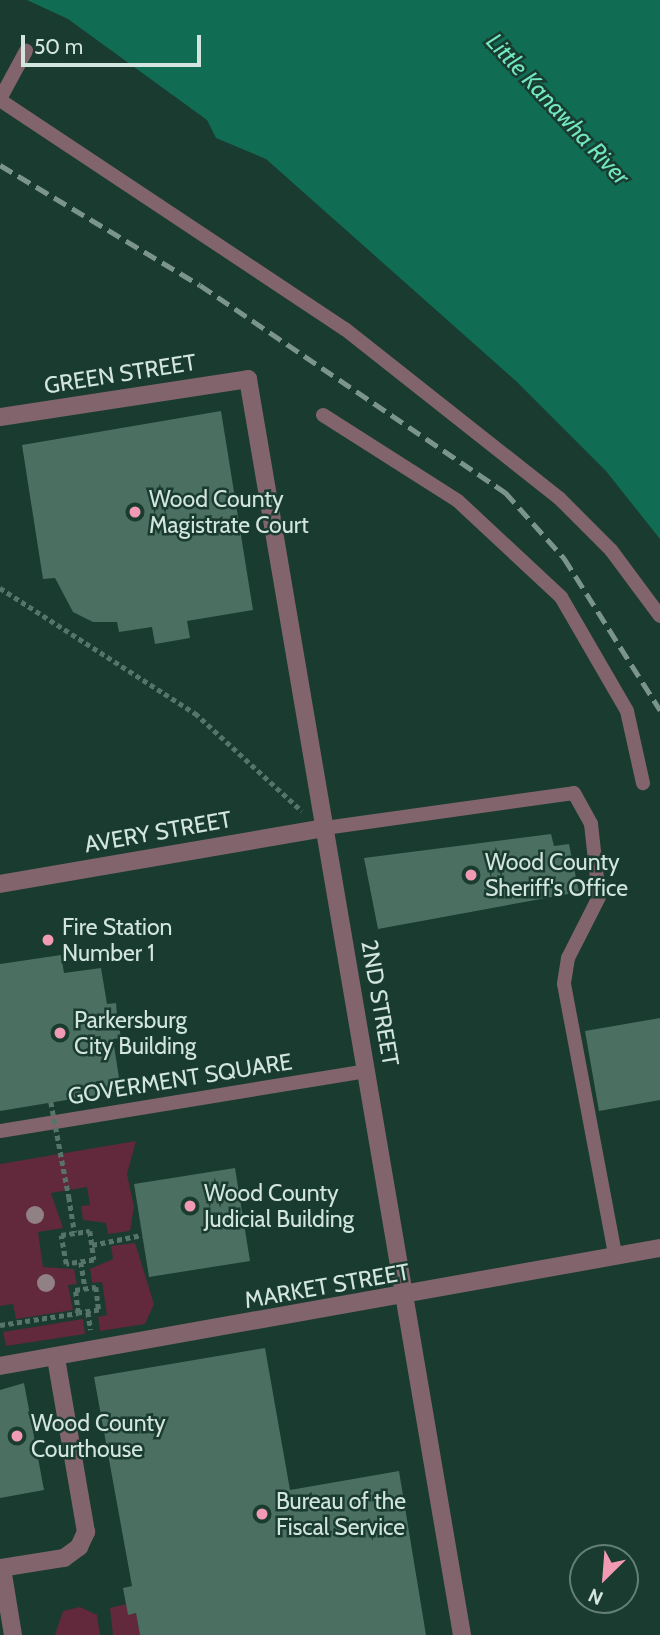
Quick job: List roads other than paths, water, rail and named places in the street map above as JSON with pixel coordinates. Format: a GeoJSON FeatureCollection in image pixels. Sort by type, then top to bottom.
{"type":"FeatureCollection","features":[{"type":"Feature","properties":{"kind":"street","name":"GREEN STREET"},"geometry":{"type":"LineString","coordinates":[[0,417],[248,379]]}},
{"type":"Feature","properties":{"kind":"street","name":"2ND STREET"},"geometry":{"type":"LineString","coordinates":[[248,379],[463,1635]]}},
{"type":"Feature","properties":{"kind":"street","name":"AVERY STREET"},"geometry":{"type":"LineString","coordinates":[[0,884],[325,828]]}},
{"type":"Feature","properties":{"kind":"street","name":"MARKET STREET"},"geometry":{"type":"LineString","coordinates":[[0,1366],[405,1298],[660,1248]]}},
{"type":"Feature","properties":{"kind":"street"},"geometry":{"type":"LineString","coordinates":[[13,1635],[1,1568],[64,1558],[79,1548],[86,1532],[56,1358]]}},
{"type":"Feature","properties":{"kind":"lane"},"geometry":{"type":"LineString","coordinates":[[26,51],[0,99],[345,329],[559,498],[660,616]]}},
{"type":"Feature","properties":{"kind":"lane"},"geometry":{"type":"LineString","coordinates":[[323,415],[458,500],[561,597],[627,711],[643,783]]}},
{"type":"Feature","properties":{"kind":"lane"},"geometry":{"type":"LineString","coordinates":[[325,828],[574,793],[591,824],[599,897],[568,958],[564,984],[615,1255]]}},
{"type":"Feature","properties":{"kind":"lane","name":"GOVERMENT SQUARE"},"geometry":{"type":"LineString","coordinates":[[0,1131],[366,1071]]}},
{"type":"Feature","properties":{"kind":"water","name":"Little Kanawha River"},"geometry":{"type":"Polygon","coordinates":[[[27,0],[660,0],[660,539],[606,471],[516,381],[266,159],[216,138],[207,120],[68,19],[27,0]]]}},
{"type":"Feature","properties":{"kind":"railway"},"geometry":{"type":"LineString","coordinates":[[0,165],[200,285],[505,492],[564,558],[660,710]]}},
{"type":"Feature","properties":{"kind":"place","name":"Wood County Magistrate Court"},"geometry":{"type":"Point","coordinates":[135,512]}},
{"type":"Feature","properties":{"kind":"place","name":"Wood County Sheriff's Office"},"geometry":{"type":"Point","coordinates":[471,875]}},
{"type":"Feature","properties":{"kind":"place","name":"Fire Station Number 1"},"geometry":{"type":"Point","coordinates":[48,940]}},
{"type":"Feature","properties":{"kind":"place","name":"Parkersburg City Building"},"geometry":{"type":"Point","coordinates":[60,1033]}},
{"type":"Feature","properties":{"kind":"place","name":"Wood County Judicial Building"},"geometry":{"type":"Point","coordinates":[190,1206]}},
{"type":"Feature","properties":{"kind":"place","name":"Wood County Courthouse"},"geometry":{"type":"Point","coordinates":[17,1436]}},
{"type":"Feature","properties":{"kind":"place","name":"Bureau of the Fiscal Service"},"geometry":{"type":"Point","coordinates":[262,1514]}}]}
